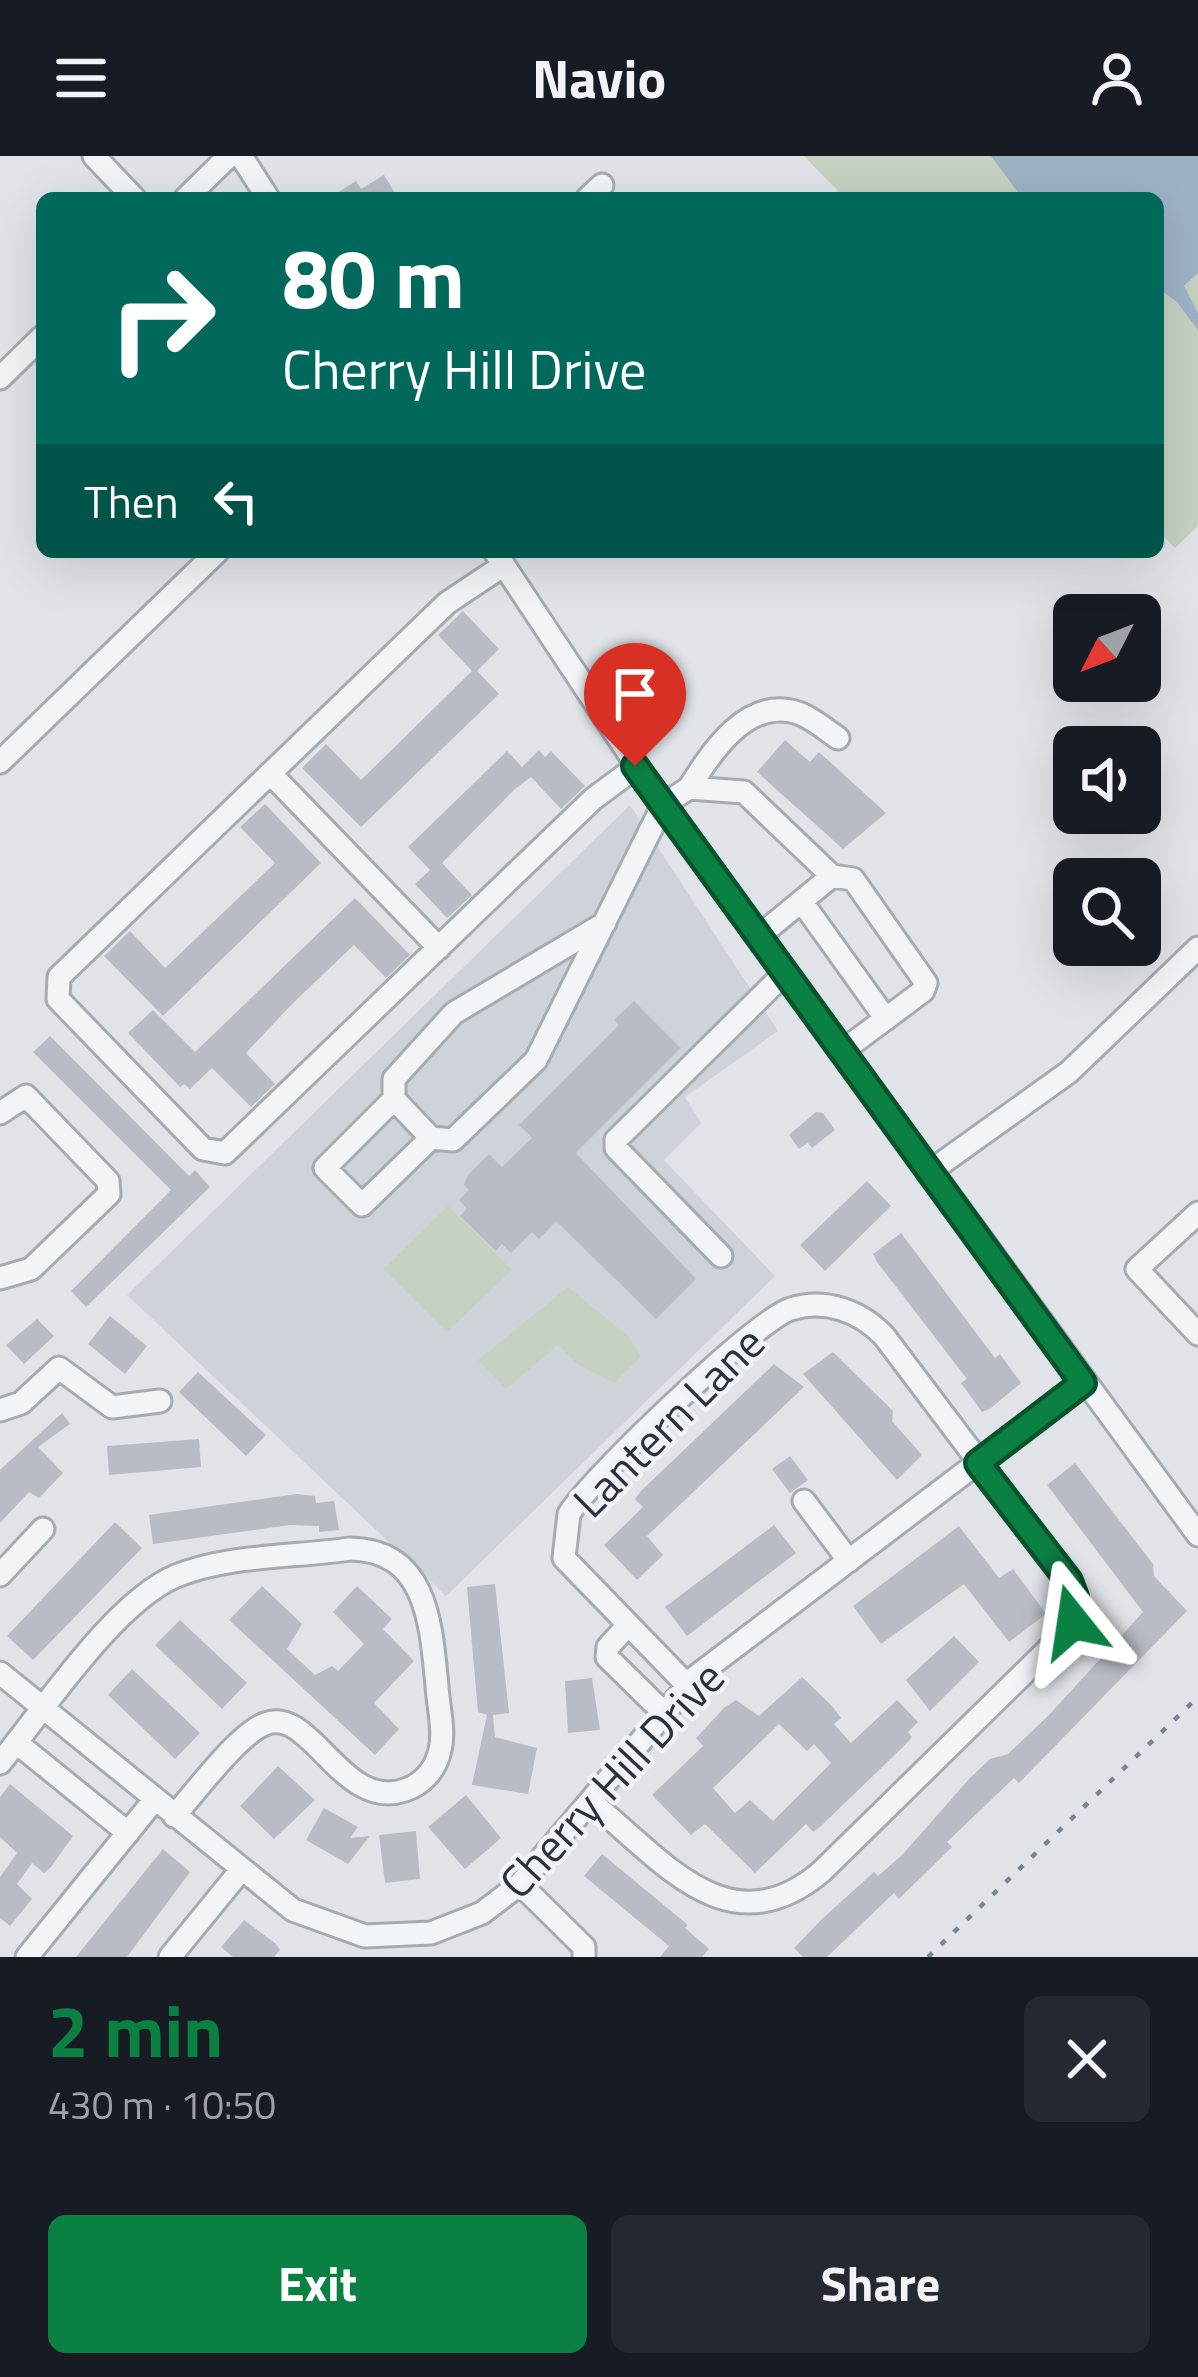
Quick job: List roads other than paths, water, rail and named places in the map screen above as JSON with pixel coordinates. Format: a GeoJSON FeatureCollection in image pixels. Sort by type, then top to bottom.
{"type":"FeatureCollection","features":[{"type":"Feature","properties":{"kind":"street"},"geometry":{"type":"LineString","coordinates":[[94,156],[128,192]]}},
{"type":"Feature","properties":{"kind":"street"},"geometry":{"type":"LineString","coordinates":[[192,192],[230,156]]}},
{"type":"Feature","properties":{"kind":"street"},"geometry":{"type":"LineString","coordinates":[[241,156],[264,192]]}},
{"type":"Feature","properties":{"kind":"street"},"geometry":{"type":"LineString","coordinates":[[0,378],[36,344]]}},
{"type":"Feature","properties":{"kind":"street"},"geometry":{"type":"LineString","coordinates":[[0,762],[211,558]]}},
{"type":"Feature","properties":{"kind":"street"},"geometry":{"type":"LineString","coordinates":[[635,766],[592,799],[228,1152],[206,1152],[58,999],[56,982],[447,603],[500,559],[663,806],[1198,1535]]}},
{"type":"Feature","properties":{"kind":"street"},"geometry":{"type":"LineString","coordinates":[[605,923],[454,1013],[394,1079],[394,1100],[431,1138],[452,1140],[536,1060],[605,923],[663,806],[688,788],[726,736],[759,716],[799,713],[838,738]]}},
{"type":"Feature","properties":{"kind":"street"},"geometry":{"type":"LineString","coordinates":[[270,773],[439,947]]}},
{"type":"Feature","properties":{"kind":"street"},"geometry":{"type":"LineString","coordinates":[[688,788],[743,792],[832,876],[853,879],[926,983],[923,991],[841,1052]]}},
{"type":"Feature","properties":{"kind":"street"},"geometry":{"type":"LineString","coordinates":[[758,937],[832,876]]}},
{"type":"Feature","properties":{"kind":"street"},"geometry":{"type":"LineString","coordinates":[[802,902],[886,1019]]}},
{"type":"Feature","properties":{"kind":"street"},"geometry":{"type":"LineString","coordinates":[[928,1173],[1069,1072],[1198,947]]}},
{"type":"Feature","properties":{"kind":"street"},"geometry":{"type":"LineString","coordinates":[[721,1256],[616,1148],[616,1140],[784,974]]}},
{"type":"Feature","properties":{"kind":"street"},"geometry":{"type":"LineString","coordinates":[[0,1113],[26,1096],[109,1181],[109,1194],[31,1269],[0,1278]]}},
{"type":"Feature","properties":{"kind":"street"},"geometry":{"type":"LineString","coordinates":[[394,1100],[325,1168],[362,1205],[431,1138]]}},
{"type":"Feature","properties":{"kind":"street"},"geometry":{"type":"LineString","coordinates":[[1198,1214],[1137,1269],[1198,1334]]}},
{"type":"Feature","properties":{"kind":"street","name":"Lantern Lane"},"geometry":{"type":"LineString","coordinates":[[686,1685],[564,1558],[569,1514],[754,1330],[780,1313],[833,1306],[876,1328],[978,1463]]}},
{"type":"Feature","properties":{"kind":"street"},"geometry":{"type":"LineString","coordinates":[[0,1410],[21,1403],[59,1368],[112,1408],[160,1401]]}},
{"type":"Feature","properties":{"kind":"street","name":"Cherry Hill Drive"},"geometry":{"type":"LineString","coordinates":[[0,1673],[241,1870],[311,1920],[376,1937],[416,1936],[460,1924],[520,1884],[686,1685],[1083,1383]]}},
{"type":"Feature","properties":{"kind":"street"},"geometry":{"type":"LineString","coordinates":[[590,1801],[694,1886],[719,1900],[746,1905],[778,1900],[820,1872],[1073,1622],[1075,1597],[1069,1581],[978,1463]]}},
{"type":"Feature","properties":{"kind":"street"},"geometry":{"type":"LineString","coordinates":[[804,1501],[849,1561]]}},
{"type":"Feature","properties":{"kind":"street"},"geometry":{"type":"LineString","coordinates":[[0,1575],[44,1529]]}},
{"type":"Feature","properties":{"kind":"street"},"geometry":{"type":"LineString","coordinates":[[0,1763],[142,1598],[178,1576],[356,1549],[384,1556],[405,1569],[425,1600],[432,1636],[442,1740],[428,1776],[400,1792],[373,1791],[351,1780],[292,1726],[267,1723],[174,1816]]}},
{"type":"Feature","properties":{"kind":"street"},"geometry":{"type":"LineString","coordinates":[[628,1625],[608,1647],[607,1657],[663,1712]]}},
{"type":"Feature","properties":{"kind":"street"},"geometry":{"type":"LineString","coordinates":[[17,1743],[128,1833]]}},
{"type":"Feature","properties":{"kind":"street"},"geometry":{"type":"LineString","coordinates":[[27,1957],[154,1799]]}},
{"type":"Feature","properties":{"kind":"street"},"geometry":{"type":"LineString","coordinates":[[170,1957],[241,1870]]}},
{"type":"Feature","properties":{"kind":"street"},"geometry":{"type":"LineString","coordinates":[[520,1884],[584,1947],[584,1957]]}},
{"type":"Feature","properties":{"kind":"water"},"geometry":{"type":"Polygon","coordinates":[[[991,156],[1198,156],[1198,273],[1184,286],[1198,313],[1198,330],[1164,292],[1164,192],[1018,192],[991,156]]]}},
{"type":"Feature","properties":{"kind":"railway"},"geometry":{"type":"LineString","coordinates":[[928,1957],[1198,1697]]}}]}
